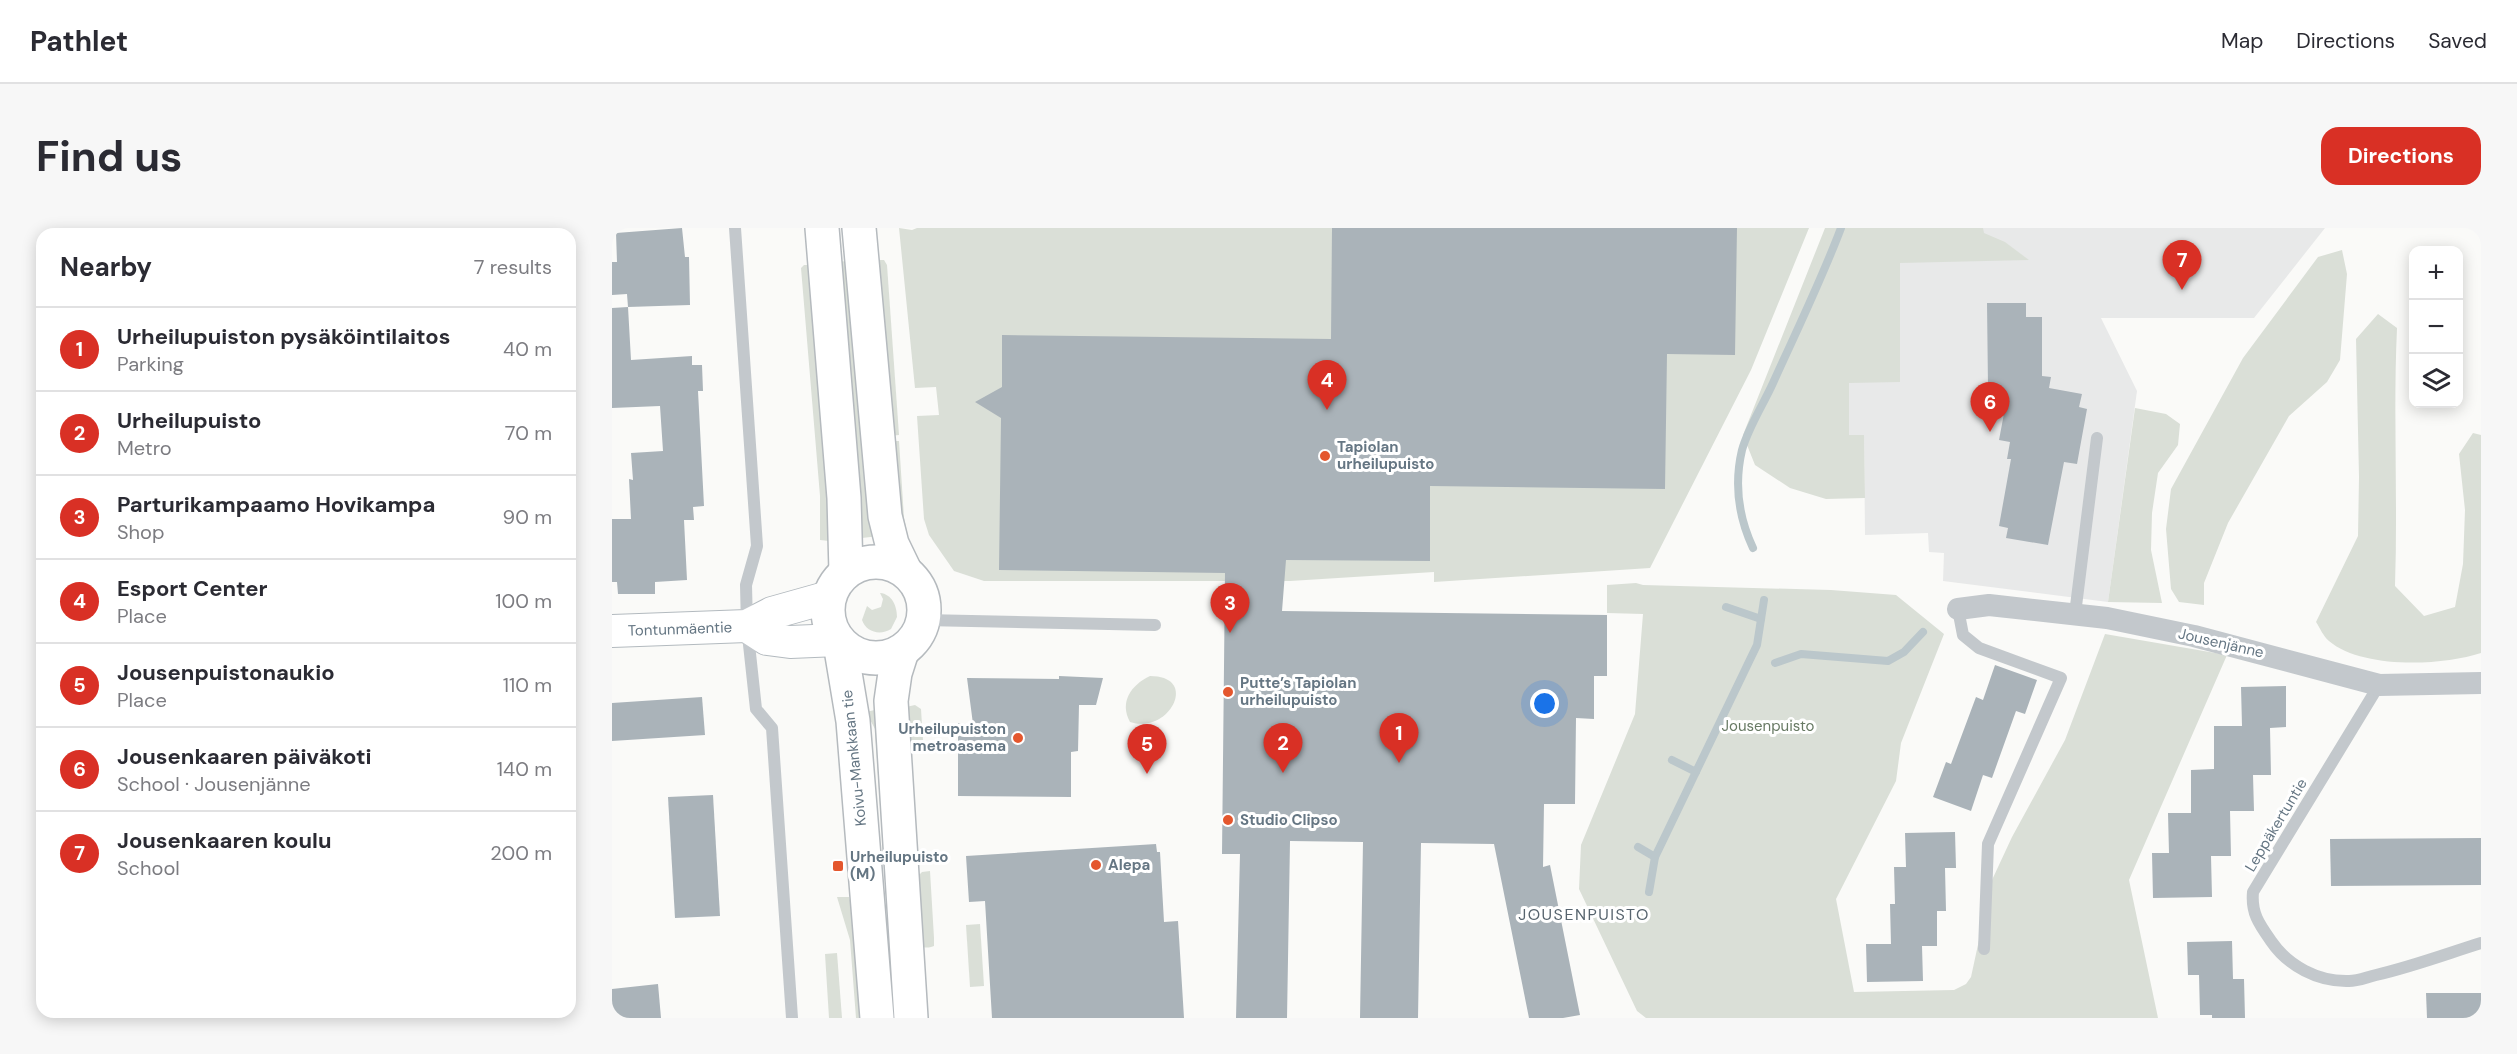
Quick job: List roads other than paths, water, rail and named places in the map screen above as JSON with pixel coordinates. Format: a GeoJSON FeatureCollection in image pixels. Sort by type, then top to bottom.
{"type":"FeatureCollection","features":[{"type":"Feature","properties":{"kind":"main road"},"geometry":{"type":"LineString","coordinates":[[822,228],[844,498],[838,584],[828,620],[839,641],[859,656],[869,658],[892,656],[902,651],[916,638],[924,620],[925,607],[922,593],[905,571],[892,544],[885,516],[859,228]]}},
{"type":"Feature","properties":{"kind":"main road"},"geometry":{"type":"LineString","coordinates":[[838,584],[855,566],[875,561],[905,571]]}},
{"type":"Feature","properties":{"kind":"main road","name":"Koivu-Mankkaan tie"},"geometry":{"type":"LineString","coordinates":[[839,641],[853,721],[877,1018]]}},
{"type":"Feature","properties":{"kind":"main road"},"geometry":{"type":"LineString","coordinates":[[902,651],[895,673],[891,701],[911,1018]]}},
{"type":"Feature","properties":{"kind":"street","name":"Tontunmäentie"},"geometry":{"type":"LineString","coordinates":[[612,631],[747,626],[838,584]]}},
{"type":"Feature","properties":{"kind":"street","name":"Jousenjänne"},"geometry":{"type":"LineString","coordinates":[[1958,609],[1989,605],[2107,618],[2194,636],[2379,686],[2481,683]]}},
{"type":"Feature","properties":{"kind":"street","name":"Tontunmäentie"},"geometry":{"type":"LineString","coordinates":[[747,626],[767,639],[790,642],[839,641]]}},
{"type":"Feature","properties":{"kind":"lane"},"geometry":{"type":"LineString","coordinates":[[735,228],[757,546],[746,585],[747,626],[756,709],[772,728],[792,1018]]}},
{"type":"Feature","properties":{"kind":"lane"},"geometry":{"type":"LineString","coordinates":[[2075,614],[2097,438]]}},
{"type":"Feature","properties":{"kind":"lane"},"geometry":{"type":"LineString","coordinates":[[1958,609],[1963,635],[1980,648],[2061,678],[1988,844],[1984,949]]}},
{"type":"Feature","properties":{"kind":"lane"},"geometry":{"type":"LineString","coordinates":[[924,620],[1155,625]]}},
{"type":"Feature","properties":{"kind":"lane","name":"Leppäkertuntie"},"geometry":{"type":"LineString","coordinates":[[2379,686],[2253,892],[2252,907],[2258,922],[2274,947],[2300,969],[2323,979],[2350,981],[2393,971],[2481,943]]}},
{"type":"Feature","properties":{"kind":"waterway"},"geometry":{"type":"LineString","coordinates":[[1753,548],[1744,525],[1739,500],[1738,475],[1742,450],[1841,228]]}},
{"type":"Feature","properties":{"kind":"waterway"},"geometry":{"type":"LineString","coordinates":[[1649,892],[1655,857],[1757,645],[1764,600]]}},
{"type":"Feature","properties":{"kind":"waterway"},"geometry":{"type":"LineString","coordinates":[[1726,607],[1761,619]]}},
{"type":"Feature","properties":{"kind":"waterway"},"geometry":{"type":"LineString","coordinates":[[1775,663],[1801,654],[1888,661],[1904,652],[1923,632]]}},
{"type":"Feature","properties":{"kind":"waterway"},"geometry":{"type":"LineString","coordinates":[[1672,760],[1696,772]]}},
{"type":"Feature","properties":{"kind":"waterway"},"geometry":{"type":"LineString","coordinates":[[1638,847],[1655,857]]}},
{"type":"Feature","properties":{"kind":"place","name":"Jousenkaaren koulu"},"geometry":{"type":"Point","coordinates":[2182,290]}},
{"type":"Feature","properties":{"kind":"place","name":"Esport Center"},"geometry":{"type":"Point","coordinates":[1327,410]}},
{"type":"Feature","properties":{"kind":"place","name":"Jousenkaaren päiväkoti"},"geometry":{"type":"Point","coordinates":[1990,432]}},
{"type":"Feature","properties":{"kind":"place","name":"Tapiolan urheilupuisto"},"geometry":{"type":"Point","coordinates":[1325,456]}},
{"type":"Feature","properties":{"kind":"place","name":"Parturikampaamo Hovikampa"},"geometry":{"type":"Point","coordinates":[1230,633]}},
{"type":"Feature","properties":{"kind":"place","name":"Putte’s Tapiolan urheilupuisto"},"geometry":{"type":"Point","coordinates":[1228,692]}},
{"type":"Feature","properties":{"kind":"place","name":"Urheilupuiston metroasema"},"geometry":{"type":"Point","coordinates":[1018,738]}},
{"type":"Feature","properties":{"kind":"place","name":"Urheilupuiston pysäköintilaitos"},"geometry":{"type":"Point","coordinates":[1399,763]}},
{"type":"Feature","properties":{"kind":"place","name":"Urheilupuisto"},"geometry":{"type":"Point","coordinates":[1283,773]}},
{"type":"Feature","properties":{"kind":"place","name":"Jousenpuistonaukio"},"geometry":{"type":"Point","coordinates":[1147,774]}},
{"type":"Feature","properties":{"kind":"place","name":"Studio Clipso"},"geometry":{"type":"Point","coordinates":[1228,820]}},
{"type":"Feature","properties":{"kind":"place","name":"Alepa"},"geometry":{"type":"Point","coordinates":[1096,865]}},
{"type":"Feature","properties":{"kind":"place","name":"Urheilupuisto (M)"},"geometry":{"type":"Point","coordinates":[838,866]}},
{"type":"Feature","properties":{"kind":"district","name":"JOUSENPUISTO"},"geometry":{"type":"Point","coordinates":[1584,914]}},
{"type":"Feature","properties":{"kind":"park label","name":"Jousenpuisto"},"geometry":{"type":"Point","coordinates":[1768,726]}}]}
